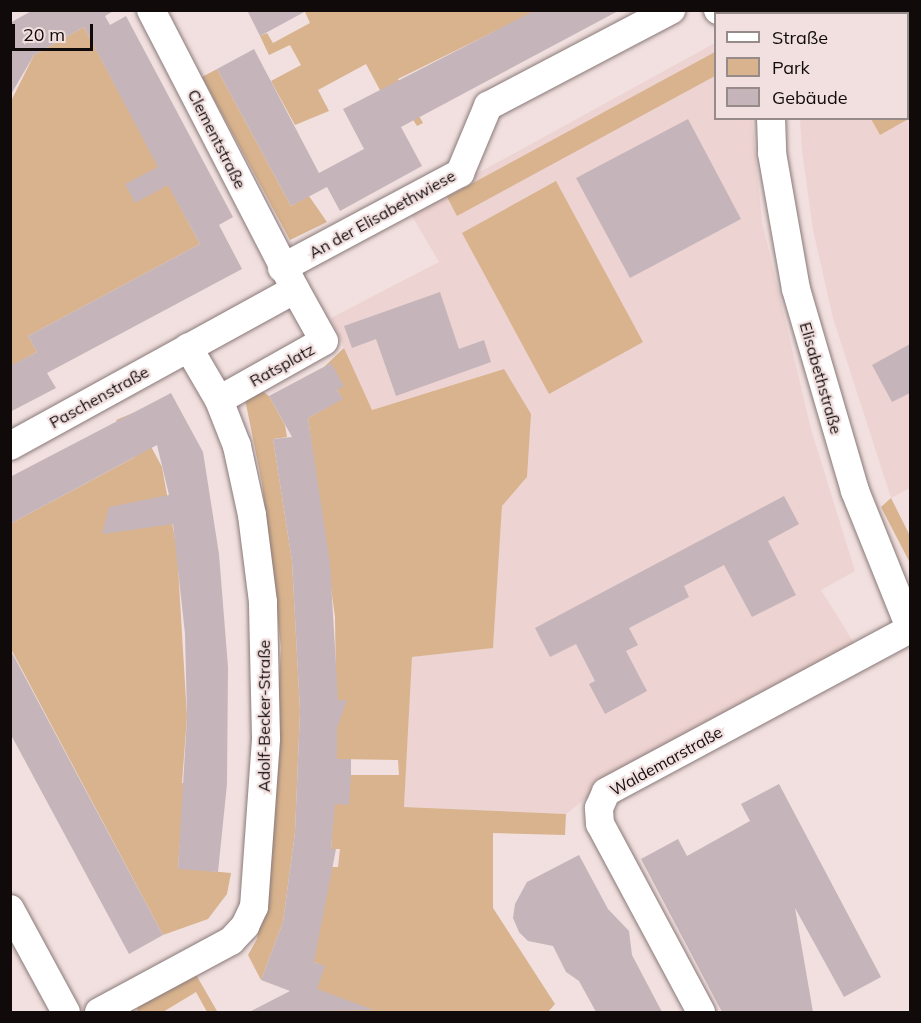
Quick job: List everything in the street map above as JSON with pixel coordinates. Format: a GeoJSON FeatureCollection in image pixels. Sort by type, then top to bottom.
{"type":"FeatureCollection","features":[{"type":"Feature","properties":{"kind":"street","name":"Clementstraße"},"geometry":{"type":"LineString","coordinates":[[151,10],[289,278]]}},
{"type":"Feature","properties":{"kind":"street","name":"An der Elisabethwiese"},"geometry":{"type":"LineString","coordinates":[[289,278],[460,173],[488,106],[670,10]]}},
{"type":"Feature","properties":{"kind":"street","name":"Elisabethstraße"},"geometry":{"type":"LineString","coordinates":[[771,120],[772,153],[796,289],[855,491],[910,629]]}},
{"type":"Feature","properties":{"kind":"street"},"geometry":{"type":"LineString","coordinates":[[188,348],[289,278]]}},
{"type":"Feature","properties":{"kind":"street","name":"Ratsplatz"},"geometry":{"type":"LineString","coordinates":[[219,400],[324,341],[289,278]]}},
{"type":"Feature","properties":{"kind":"street","name":"Adolf-Becker-Straße"},"geometry":{"type":"LineString","coordinates":[[99,1012],[231,941],[245,927],[254,907],[266,738],[263,602],[252,515],[237,446],[219,400],[188,348]]}},
{"type":"Feature","properties":{"kind":"street","name":"Paschenstraße"},"geometry":{"type":"LineString","coordinates":[[10,446],[188,348]]}},
{"type":"Feature","properties":{"kind":"street","name":"Waldemarstraße"},"geometry":{"type":"LineString","coordinates":[[700,1012],[600,824],[599,808],[606,792],[910,629]]}},
{"type":"Feature","properties":{"kind":"street"},"geometry":{"type":"LineString","coordinates":[[10,909],[66,1012]]}},
{"type":"Feature","properties":{"kind":"shaded area"},"geometry":{"type":"Polygon","coordinates":[[[910,11],[910,488],[891,498],[833,318],[813,230],[802,151],[800,120],[909,120],[909,12],[856,12],[910,11]]]}},
{"type":"Feature","properties":{"kind":"shaded area"},"geometry":{"type":"Polygon","coordinates":[[[714,44],[714,120],[752,120],[762,222],[811,429],[855,571],[821,590],[856,646],[606,783],[566,814],[404,807],[412,657],[493,647],[502,506],[527,477],[503,369],[371,410],[331,318],[439,262],[409,211],[714,44]]]}},
{"type":"Feature","properties":{"kind":"green space"},"geometry":{"type":"Polygon","coordinates":[[[536,11],[398,79],[423,123],[417,126],[410,115],[397,122],[366,64],[318,90],[329,111],[295,125],[271,81],[301,65],[290,45],[269,55],[260,36],[267,33],[273,43],[310,23],[305,12],[536,11]]]}},
{"type":"Feature","properties":{"kind":"green space"},"geometry":{"type":"Polygon","coordinates":[[[84,27],[200,244],[28,336],[37,352],[11,366],[11,101],[34,55],[84,27]]]}},
{"type":"Feature","properties":{"kind":"green space"},"geometry":{"type":"Polygon","coordinates":[[[910,30],[909,119],[909,74],[910,30]]]}},
{"type":"Feature","properties":{"kind":"green space"},"geometry":{"type":"Polygon","coordinates":[[[714,53],[714,77],[457,216],[447,197],[714,53]]]}},
{"type":"Feature","properties":{"kind":"green space"},"geometry":{"type":"Polygon","coordinates":[[[217,69],[291,206],[309,196],[327,222],[290,240],[202,77],[217,69]]]}},
{"type":"Feature","properties":{"kind":"green space"},"geometry":{"type":"Polygon","coordinates":[[[872,120],[906,120],[880,135],[872,120]]]}},
{"type":"Feature","properties":{"kind":"green space"},"geometry":{"type":"Polygon","coordinates":[[[556,181],[643,342],[549,394],[462,233],[556,181]]]}},
{"type":"Feature","properties":{"kind":"green space"},"geometry":{"type":"Polygon","coordinates":[[[344,348],[372,410],[504,369],[531,414],[527,477],[502,506],[493,648],[412,657],[404,807],[566,814],[565,835],[493,833],[493,908],[555,1004],[548,1012],[282,1012],[324,966],[309,960],[332,867],[338,867],[340,849],[331,849],[334,804],[351,775],[399,775],[398,760],[337,759],[335,617],[308,418],[342,399],[325,366],[344,348]]]}},
{"type":"Feature","properties":{"kind":"green space"},"geometry":{"type":"Polygon","coordinates":[[[261,390],[269,396],[285,425],[287,437],[273,439],[292,561],[300,711],[295,832],[283,922],[261,980],[248,955],[257,939],[270,854],[281,647],[262,483],[245,399],[261,390]]]}},
{"type":"Feature","properties":{"kind":"green space"},"geometry":{"type":"Polygon","coordinates":[[[133,413],[162,467],[177,550],[187,717],[182,783],[227,784],[183,802],[178,868],[231,873],[227,894],[208,919],[163,935],[11,649],[10,524],[135,457],[116,420],[133,413]]]}},
{"type":"Feature","properties":{"kind":"green space"},"geometry":{"type":"Polygon","coordinates":[[[891,498],[910,536],[910,563],[881,507],[891,498]]]}},
{"type":"Feature","properties":{"kind":"green space"},"geometry":{"type":"Polygon","coordinates":[[[195,973],[217,1011],[207,1012],[196,992],[163,1012],[137,1012],[138,1007],[195,973]]]}},
{"type":"Feature","properties":{"kind":"building"},"geometry":{"type":"Polygon","coordinates":[[[33,10],[115,10],[105,16],[110,25],[126,16],[233,217],[219,225],[242,269],[47,373],[56,388],[10,412],[10,366],[37,352],[28,336],[200,244],[168,185],[135,203],[125,184],[158,167],[84,27],[34,55],[10,96],[10,23],[33,10]]]}},
{"type":"Feature","properties":{"kind":"building"},"geometry":{"type":"Polygon","coordinates":[[[247,10],[308,10],[260,36],[247,10]]]}},
{"type":"Feature","properties":{"kind":"building"},"geometry":{"type":"Polygon","coordinates":[[[536,10],[620,10],[401,127],[422,166],[340,211],[327,187],[291,206],[217,69],[254,49],[319,173],[364,149],[343,109],[536,10]]]}},
{"type":"Feature","properties":{"kind":"building"},"geometry":{"type":"Polygon","coordinates":[[[688,119],[741,219],[630,278],[576,178],[688,119]]]}},
{"type":"Feature","properties":{"kind":"building"},"geometry":{"type":"Polygon","coordinates":[[[440,292],[459,349],[484,340],[491,362],[396,396],[376,339],[352,348],[344,326],[440,292]]]}},
{"type":"Feature","properties":{"kind":"building"},"geometry":{"type":"Polygon","coordinates":[[[910,344],[910,393],[892,402],[872,365],[910,344]]]}},
{"type":"Feature","properties":{"kind":"building"},"geometry":{"type":"Polygon","coordinates":[[[331,363],[344,386],[337,390],[343,399],[308,418],[330,563],[338,700],[347,700],[337,728],[337,759],[351,759],[351,775],[349,805],[335,804],[331,849],[336,849],[314,962],[325,966],[317,989],[374,1010],[249,1012],[290,991],[261,980],[283,922],[295,832],[300,711],[292,561],[273,439],[292,437],[269,396],[331,363]]]}},
{"type":"Feature","properties":{"kind":"building"},"geometry":{"type":"Polygon","coordinates":[[[171,393],[203,452],[219,554],[228,667],[227,784],[218,872],[178,869],[187,717],[185,634],[173,524],[102,534],[109,507],[169,495],[157,445],[10,524],[10,477],[171,393]]]}},
{"type":"Feature","properties":{"kind":"building"},"geometry":{"type":"Polygon","coordinates":[[[784,496],[799,524],[768,541],[796,595],[752,617],[724,565],[684,586],[689,597],[629,628],[638,645],[626,651],[647,691],[605,714],[589,684],[595,681],[576,644],[550,657],[535,628],[784,496]]]}},
{"type":"Feature","properties":{"kind":"building"},"geometry":{"type":"Polygon","coordinates":[[[10,649],[163,935],[129,954],[10,733],[10,649]]]}},
{"type":"Feature","properties":{"kind":"building"},"geometry":{"type":"Polygon","coordinates":[[[779,784],[881,977],[844,997],[795,908],[813,1012],[722,1012],[641,859],[678,839],[687,856],[750,821],[741,804],[779,784]]]}},
{"type":"Feature","properties":{"kind":"building"},"geometry":{"type":"Polygon","coordinates":[[[579,855],[608,909],[629,931],[632,955],[662,1012],[596,1012],[579,981],[566,972],[553,946],[528,941],[519,932],[513,918],[515,904],[527,882],[579,855]]]}}]}
